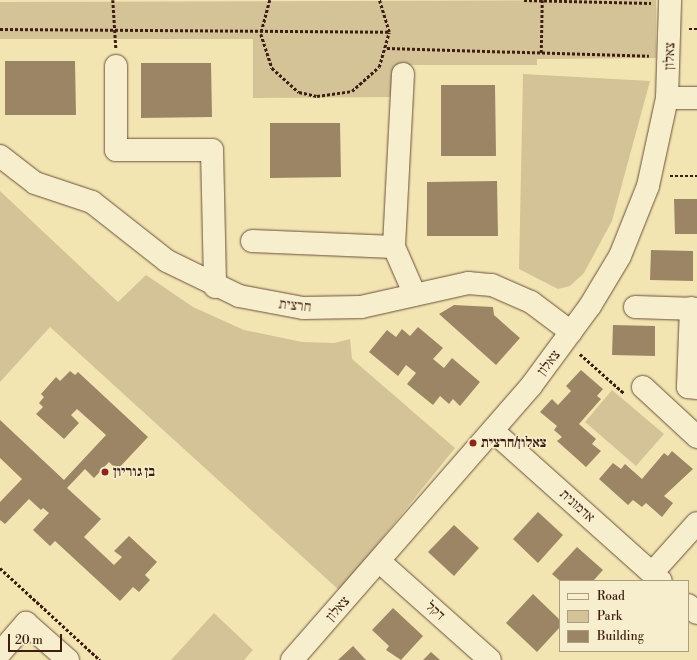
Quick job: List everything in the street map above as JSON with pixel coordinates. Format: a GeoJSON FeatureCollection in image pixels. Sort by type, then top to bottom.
{"type":"FeatureCollection","features":[{"type":"Feature","properties":{"kind":"street","name":"צאלון"},"geometry":{"type":"LineString","coordinates":[[292,660],[380,562],[493,431],[568,337],[620,256],[651,176],[667,98],[670,2]]}},
{"type":"Feature","properties":{"kind":"street"},"geometry":{"type":"LineString","coordinates":[[116,66],[116,150],[212,150],[215,287]]}},
{"type":"Feature","properties":{"kind":"street"},"geometry":{"type":"LineString","coordinates":[[404,74],[394,247],[415,295]]}},
{"type":"Feature","properties":{"kind":"street"},"geometry":{"type":"LineString","coordinates":[[667,98],[697,98]]}},
{"type":"Feature","properties":{"kind":"street","name":"חרצית"},"geometry":{"type":"LineString","coordinates":[[0,156],[35,183],[84,196],[167,261],[215,287],[239,296],[303,308],[361,308],[468,282],[492,285],[531,302],[568,337]]}},
{"type":"Feature","properties":{"kind":"street"},"geometry":{"type":"LineString","coordinates":[[252,241],[394,247]]}},
{"type":"Feature","properties":{"kind":"street"},"geometry":{"type":"LineString","coordinates":[[635,307],[694,308],[693,388],[669,411]]}},
{"type":"Feature","properties":{"kind":"street"},"geometry":{"type":"LineString","coordinates":[[643,388],[697,437]]}},
{"type":"Feature","properties":{"kind":"street","name":"אדמונית"},"geometry":{"type":"LineString","coordinates":[[493,431],[657,577]]}},
{"type":"Feature","properties":{"kind":"street"},"geometry":{"type":"LineString","coordinates":[[657,577],[697,523]]}},
{"type":"Feature","properties":{"kind":"street","name":"דקל"},"geometry":{"type":"LineString","coordinates":[[380,562],[490,660]]}},
{"type":"Feature","properties":{"kind":"street"},"geometry":{"type":"LineString","coordinates":[[689,606],[697,613]]}},
{"type":"Feature","properties":{"kind":"street"},"geometry":{"type":"LineString","coordinates":[[0,653],[26,623],[68,660]]}},
{"type":"Feature","properties":{"kind":"path"},"geometry":{"type":"LineString","coordinates":[[113,0],[116,30],[116,66]]}},
{"type":"Feature","properties":{"kind":"path"},"geometry":{"type":"LineString","coordinates":[[270,0],[262,31],[264,52],[272,68],[299,92],[317,96],[335,96],[368,81],[379,67],[387,48],[389,32],[379,0]]}},
{"type":"Feature","properties":{"kind":"path"},"geometry":{"type":"LineString","coordinates":[[524,0],[670,2]]}},
{"type":"Feature","properties":{"kind":"path"},"geometry":{"type":"LineString","coordinates":[[541,53],[542,0]]}},
{"type":"Feature","properties":{"kind":"path"},"geometry":{"type":"LineString","coordinates":[[0,29],[389,32]]}},
{"type":"Feature","properties":{"kind":"path"},"geometry":{"type":"LineString","coordinates":[[387,48],[669,57]]}},
{"type":"Feature","properties":{"kind":"path"},"geometry":{"type":"LineString","coordinates":[[651,176],[697,176]]}},
{"type":"Feature","properties":{"kind":"path"},"geometry":{"type":"LineString","coordinates":[[568,337],[630,399],[643,388]]}},
{"type":"Feature","properties":{"kind":"path"},"geometry":{"type":"LineString","coordinates":[[0,568],[100,660]]}},
{"type":"Feature","properties":{"kind":"green space"},"geometry":{"type":"Polygon","coordinates":[[[656,0],[656,58],[537,59],[537,65],[395,65],[395,97],[253,98],[253,39],[0,39],[0,2],[656,0]]]}},
{"type":"Feature","properties":{"kind":"green space"},"geometry":{"type":"Polygon","coordinates":[[[523,74],[650,81],[612,221],[584,273],[570,286],[558,289],[519,269],[523,74]]]}},
{"type":"Feature","properties":{"kind":"green space"},"geometry":{"type":"Polygon","coordinates":[[[0,191],[118,302],[146,275],[193,307],[244,330],[302,342],[334,343],[350,339],[352,359],[455,448],[340,591],[50,327],[0,382],[0,191]]]}},
{"type":"Feature","properties":{"kind":"green space"},"geometry":{"type":"Polygon","coordinates":[[[612,390],[664,434],[636,466],[585,422],[612,390]]]}},
{"type":"Feature","properties":{"kind":"green space"},"geometry":{"type":"Polygon","coordinates":[[[214,613],[253,650],[244,660],[171,660],[214,613]]]}},
{"type":"Feature","properties":{"kind":"building"},"geometry":{"type":"Polygon","coordinates":[[[5,61],[75,61],[76,115],[5,115],[5,61]]]}},
{"type":"Feature","properties":{"kind":"building"},"geometry":{"type":"Polygon","coordinates":[[[141,63],[211,63],[212,117],[141,118],[141,63]]]}},
{"type":"Feature","properties":{"kind":"building"},"geometry":{"type":"Polygon","coordinates":[[[441,85],[495,85],[496,156],[441,156],[441,85]]]}},
{"type":"Feature","properties":{"kind":"building"},"geometry":{"type":"Polygon","coordinates":[[[270,123],[340,123],[341,177],[270,178],[270,123]]]}},
{"type":"Feature","properties":{"kind":"building"},"geometry":{"type":"Polygon","coordinates":[[[497,181],[498,236],[427,236],[427,182],[497,181]]]}},
{"type":"Feature","properties":{"kind":"building"},"geometry":{"type":"Polygon","coordinates":[[[674,199],[697,199],[697,234],[675,234],[674,199]]]}},
{"type":"Feature","properties":{"kind":"building"},"geometry":{"type":"Polygon","coordinates":[[[651,250],[693,251],[693,281],[650,280],[651,250]]]}},
{"type":"Feature","properties":{"kind":"building"},"geometry":{"type":"Polygon","coordinates":[[[454,305],[493,307],[494,315],[520,338],[496,365],[439,314],[454,305]]]}},
{"type":"Feature","properties":{"kind":"building"},"geometry":{"type":"Polygon","coordinates":[[[613,325],[655,326],[655,356],[612,355],[613,325]]]}},
{"type":"Feature","properties":{"kind":"building"},"geometry":{"type":"Polygon","coordinates":[[[418,327],[443,348],[433,359],[444,368],[452,358],[480,382],[460,406],[453,399],[449,404],[440,396],[433,405],[407,384],[416,373],[406,365],[398,376],[369,352],[387,330],[396,337],[402,329],[410,336],[418,327]]]}},
{"type":"Feature","properties":{"kind":"building"},"geometry":{"type":"Polygon","coordinates":[[[581,370],[603,389],[597,396],[601,399],[579,424],[596,439],[592,444],[601,451],[586,467],[557,441],[562,437],[554,430],[557,426],[540,412],[552,399],[558,405],[571,391],[566,386],[581,370]]]}},
{"type":"Feature","properties":{"kind":"building"},"geometry":{"type":"Polygon","coordinates":[[[70,371],[75,375],[78,372],[148,437],[117,470],[109,462],[94,478],[85,469],[67,488],[101,519],[84,537],[114,565],[122,557],[114,551],[129,536],[157,562],[145,575],[150,580],[139,592],[133,587],[120,601],[55,541],[50,546],[33,530],[49,513],[43,508],[41,510],[29,499],[5,524],[0,520],[0,502],[22,479],[0,458],[0,420],[64,480],[106,435],[77,409],[71,415],[79,423],[64,439],[36,414],[43,407],[39,403],[44,397],[41,394],[56,377],[60,381],[70,371]]]}},
{"type":"Feature","properties":{"kind":"building"},"geometry":{"type":"Polygon","coordinates":[[[672,451],[693,469],[664,496],[673,503],[662,517],[646,503],[642,507],[633,500],[628,505],[599,479],[613,463],[621,469],[625,464],[642,479],[664,453],[668,456],[672,451]]]}},
{"type":"Feature","properties":{"kind":"building"},"geometry":{"type":"Polygon","coordinates":[[[538,512],[563,535],[538,563],[513,539],[538,512]]]}},
{"type":"Feature","properties":{"kind":"building"},"geometry":{"type":"Polygon","coordinates":[[[454,525],[479,548],[454,576],[428,552],[454,525]]]}},
{"type":"Feature","properties":{"kind":"building"},"geometry":{"type":"Polygon","coordinates":[[[577,547],[603,570],[594,580],[559,580],[552,574],[577,547]]]}},
{"type":"Feature","properties":{"kind":"building"},"geometry":{"type":"Polygon","coordinates":[[[533,594],[559,619],[559,628],[537,652],[506,623],[533,594]]]}},
{"type":"Feature","properties":{"kind":"building"},"geometry":{"type":"Polygon","coordinates":[[[393,608],[423,636],[401,660],[386,650],[389,646],[372,630],[393,608]]]}},
{"type":"Feature","properties":{"kind":"building"},"geometry":{"type":"Polygon","coordinates":[[[353,646],[366,660],[338,660],[353,646]]]}},
{"type":"Feature","properties":{"kind":"building"},"geometry":{"type":"Polygon","coordinates":[[[431,652],[440,660],[423,660],[431,652]]]}},
{"type":"Feature","properties":{"kind":"place","name":"צאלון/חרצית"},"geometry":{"type":"Point","coordinates":[473,443]}},
{"type":"Feature","properties":{"kind":"place","name":"בן גוריון"},"geometry":{"type":"Point","coordinates":[105,472]}}]}
